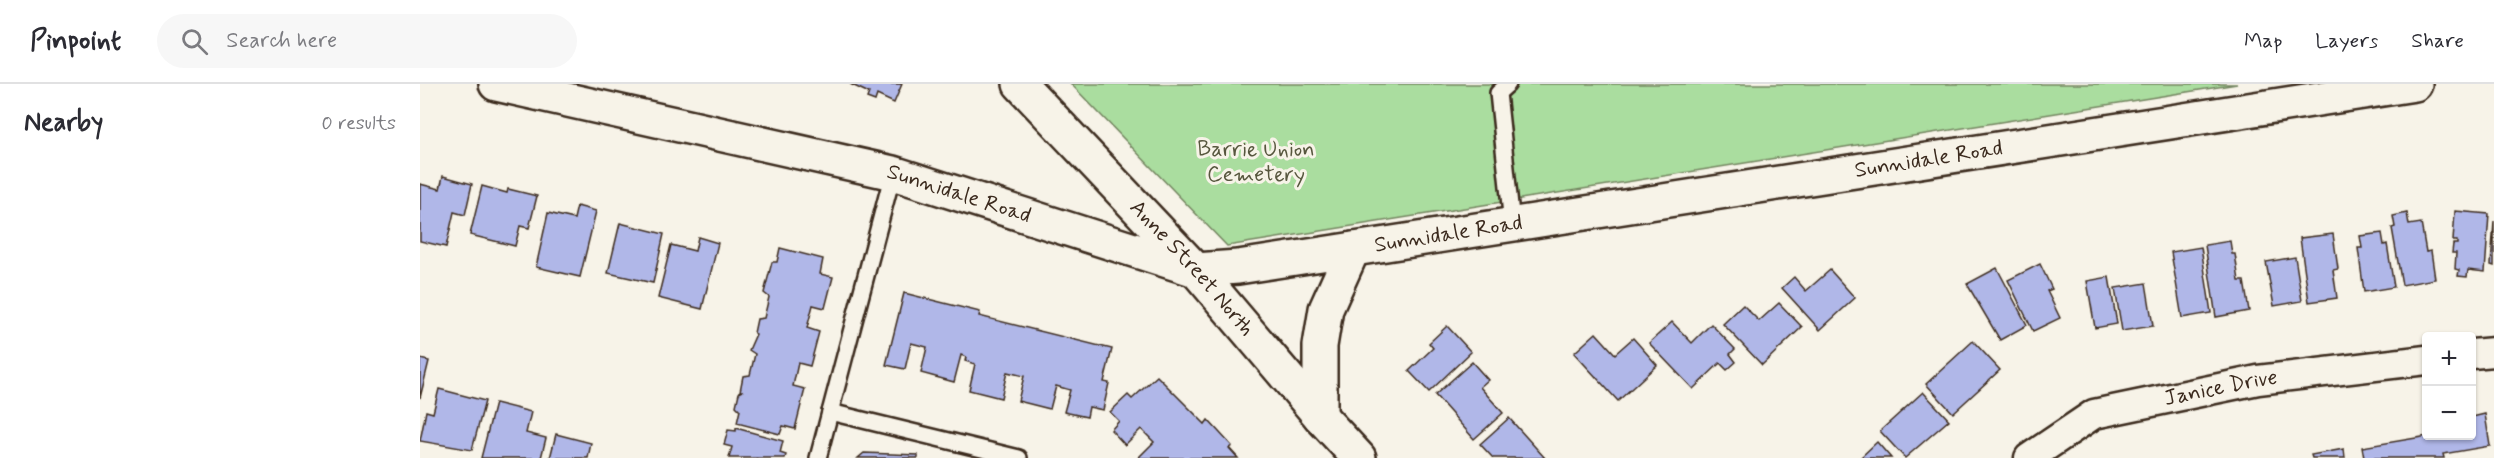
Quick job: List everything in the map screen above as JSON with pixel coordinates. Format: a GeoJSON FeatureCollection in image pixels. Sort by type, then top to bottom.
{"type":"FeatureCollection","features":[{"type":"Feature","properties":{"kind":"main road","name":"Sunnidale Road"},"geometry":{"type":"LineString","coordinates":[[496,84],[892,173],[1196,270],[1238,267],[2415,84]]}},
{"type":"Feature","properties":{"kind":"main road","name":"Anne Street North"},"geometry":{"type":"LineString","coordinates":[[1020,84],[1196,270],[1320,416],[1359,458]]}},
{"type":"Feature","properties":{"kind":"main road"},"geometry":{"type":"LineString","coordinates":[[1320,416],[1320,346],[1326,309],[1353,249]]}},
{"type":"Feature","properties":{"kind":"street"},"geometry":{"type":"LineString","coordinates":[[2476,354],[2494,352]]}},
{"type":"Feature","properties":{"kind":"street","name":"Janice Drive"},"geometry":{"type":"LineString","coordinates":[[2029,458],[2094,414],[2258,380],[2422,361]]}},
{"type":"Feature","properties":{"kind":"lane"},"geometry":{"type":"LineString","coordinates":[[1508,84],[1498,93],[1512,224]]}},
{"type":"Feature","properties":{"kind":"lane"},"geometry":{"type":"LineString","coordinates":[[818,458],[892,173]]}},
{"type":"Feature","properties":{"kind":"lane"},"geometry":{"type":"LineString","coordinates":[[830,412],[1019,458]]}},
{"type":"Feature","properties":{"kind":"green space","name":"Barrie Union Cemetery"},"geometry":{"type":"Polygon","coordinates":[[[1071,84],[2237,84],[1227,246],[1071,84]]]}},
{"type":"Feature","properties":{"kind":"building"},"geometry":{"type":"Polygon","coordinates":[[[850,84],[902,84],[894,103],[877,95],[875,101],[867,98],[869,93],[850,84]]]}},
{"type":"Feature","properties":{"kind":"building"},"geometry":{"type":"Polygon","coordinates":[[[443,176],[472,184],[465,215],[454,212],[446,247],[420,241],[420,184],[440,189],[443,176]]]}},
{"type":"Feature","properties":{"kind":"building"},"geometry":{"type":"Polygon","coordinates":[[[482,186],[507,193],[508,189],[537,196],[529,228],[520,226],[515,246],[470,235],[482,186]]]}},
{"type":"Feature","properties":{"kind":"building"},"geometry":{"type":"Polygon","coordinates":[[[577,206],[596,211],[580,277],[536,267],[548,213],[574,219],[577,206]]]}},
{"type":"Feature","properties":{"kind":"building"},"geometry":{"type":"Polygon","coordinates":[[[2455,211],[2489,214],[2485,272],[2468,270],[2467,277],[2458,276],[2459,270],[2455,269],[2456,253],[2452,253],[2453,244],[2457,244],[2457,241],[2453,241],[2455,211]]]}},
{"type":"Feature","properties":{"kind":"building"},"geometry":{"type":"Polygon","coordinates":[[[2407,213],[2409,225],[2421,223],[2426,252],[2431,251],[2435,279],[2402,285],[2392,228],[2395,227],[2393,216],[2407,213]]]}},
{"type":"Feature","properties":{"kind":"building"},"geometry":{"type":"Polygon","coordinates":[[[2494,221],[2494,266],[2491,265],[2494,221]]]}},
{"type":"Feature","properties":{"kind":"building"},"geometry":{"type":"Polygon","coordinates":[[[620,223],[664,234],[653,283],[608,273],[620,223]]]}},
{"type":"Feature","properties":{"kind":"building"},"geometry":{"type":"Polygon","coordinates":[[[2382,233],[2384,245],[2387,244],[2394,287],[2364,292],[2358,248],[2362,248],[2360,236],[2382,233]]]}},
{"type":"Feature","properties":{"kind":"building"},"geometry":{"type":"Polygon","coordinates":[[[2333,234],[2338,269],[2333,270],[2337,298],[2309,302],[2300,238],[2333,234]]]}},
{"type":"Feature","properties":{"kind":"building"},"geometry":{"type":"Polygon","coordinates":[[[698,237],[718,243],[702,309],[658,298],[671,245],[695,251],[698,237]]]}},
{"type":"Feature","properties":{"kind":"building"},"geometry":{"type":"Polygon","coordinates":[[[2230,241],[2232,254],[2235,254],[2239,281],[2244,281],[2249,311],[2216,317],[2205,245],[2230,241]]]}},
{"type":"Feature","properties":{"kind":"building"},"geometry":{"type":"Polygon","coordinates":[[[2201,247],[2211,313],[2182,318],[2171,252],[2201,247]]]}},
{"type":"Feature","properties":{"kind":"building"},"geometry":{"type":"Polygon","coordinates":[[[780,248],[823,259],[820,274],[833,277],[825,308],[813,305],[807,328],[819,332],[810,366],[798,363],[793,386],[805,389],[795,429],[783,426],[780,434],[737,423],[740,410],[736,406],[739,393],[743,391],[740,391],[743,376],[750,375],[755,354],[749,350],[756,334],[754,333],[757,319],[764,318],[769,297],[764,293],[772,262],[777,262],[780,248]]]}},
{"type":"Feature","properties":{"kind":"building"},"geometry":{"type":"Polygon","coordinates":[[[2295,257],[2302,301],[2274,306],[2266,262],[2295,257]]]}},
{"type":"Feature","properties":{"kind":"building"},"geometry":{"type":"Polygon","coordinates":[[[2040,264],[2052,289],[2047,291],[2060,318],[2033,331],[2008,280],[2040,264]]]}},
{"type":"Feature","properties":{"kind":"building"},"geometry":{"type":"Polygon","coordinates":[[[1997,268],[2027,325],[2000,340],[1967,284],[1997,268]]]}},
{"type":"Feature","properties":{"kind":"building"},"geometry":{"type":"Polygon","coordinates":[[[1830,270],[1855,298],[1820,330],[1782,288],[1794,277],[1806,291],[1830,270]]]}},
{"type":"Feature","properties":{"kind":"building"},"geometry":{"type":"Polygon","coordinates":[[[2109,277],[2117,324],[2095,328],[2087,281],[2109,277]]]}},
{"type":"Feature","properties":{"kind":"building"},"geometry":{"type":"Polygon","coordinates":[[[2146,283],[2153,326],[2122,331],[2115,288],[2146,283]]]}},
{"type":"Feature","properties":{"kind":"building"},"geometry":{"type":"Polygon","coordinates":[[[904,293],[980,312],[979,316],[1112,349],[1104,382],[1109,383],[1103,410],[1089,407],[1087,417],[1064,412],[1070,390],[1056,386],[1050,409],[1018,401],[1024,376],[1007,372],[1001,398],[969,390],[975,364],[965,361],[966,357],[961,355],[954,382],[921,373],[927,347],[911,343],[905,369],[886,365],[904,293]]]}},
{"type":"Feature","properties":{"kind":"building"},"geometry":{"type":"Polygon","coordinates":[[[1779,303],[1802,327],[1762,365],[1723,324],[1743,305],[1759,321],[1779,303]]]}},
{"type":"Feature","properties":{"kind":"building"},"geometry":{"type":"Polygon","coordinates":[[[1672,322],[1692,343],[1711,324],[1735,349],[1730,354],[1736,362],[1727,370],[1720,363],[1693,389],[1649,343],[1672,322]]]}},
{"type":"Feature","properties":{"kind":"building"},"geometry":{"type":"Polygon","coordinates":[[[1447,326],[1471,352],[1429,392],[1409,371],[1433,348],[1429,343],[1447,326]]]}},
{"type":"Feature","properties":{"kind":"building"},"geometry":{"type":"Polygon","coordinates":[[[1596,333],[1615,354],[1633,338],[1657,365],[1618,401],[1574,353],[1596,333]]]}},
{"type":"Feature","properties":{"kind":"building"},"geometry":{"type":"Polygon","coordinates":[[[1973,341],[2000,370],[1953,413],[1926,384],[1973,341]]]}},
{"type":"Feature","properties":{"kind":"building"},"geometry":{"type":"Polygon","coordinates":[[[420,359],[429,361],[420,398],[420,359]]]}},
{"type":"Feature","properties":{"kind":"building"},"geometry":{"type":"Polygon","coordinates":[[[1472,362],[1488,380],[1480,387],[1503,413],[1474,439],[1435,395],[1472,362]]]}},
{"type":"Feature","properties":{"kind":"building"},"geometry":{"type":"Polygon","coordinates":[[[1157,376],[1205,424],[1208,420],[1232,446],[1229,448],[1238,458],[1138,458],[1154,442],[1141,429],[1125,445],[1111,430],[1119,421],[1110,412],[1128,395],[1132,399],[1157,376]]]}},
{"type":"Feature","properties":{"kind":"building"},"geometry":{"type":"Polygon","coordinates":[[[439,389],[485,401],[472,450],[420,441],[426,411],[433,413],[439,389]]]}},
{"type":"Feature","properties":{"kind":"building"},"geometry":{"type":"Polygon","coordinates":[[[1923,392],[1949,420],[1905,458],[1880,431],[1923,392]]]}},
{"type":"Feature","properties":{"kind":"building"},"geometry":{"type":"Polygon","coordinates":[[[495,403],[531,412],[526,433],[546,438],[541,458],[481,458],[495,403]]]}},
{"type":"Feature","properties":{"kind":"building"},"geometry":{"type":"Polygon","coordinates":[[[2485,414],[2490,446],[2443,454],[2444,458],[2364,458],[2362,447],[2422,437],[2422,440],[2476,440],[2476,416],[2485,414]]]}},
{"type":"Feature","properties":{"kind":"building"},"geometry":{"type":"Polygon","coordinates":[[[1509,418],[1545,458],[1493,458],[1480,444],[1509,418]]]}},
{"type":"Feature","properties":{"kind":"building"},"geometry":{"type":"Polygon","coordinates":[[[736,428],[783,441],[780,453],[786,455],[785,458],[729,458],[732,447],[724,445],[728,430],[736,431],[736,428]]]}},
{"type":"Feature","properties":{"kind":"building"},"geometry":{"type":"Polygon","coordinates":[[[556,434],[591,443],[588,458],[550,458],[556,434]]]}},
{"type":"Feature","properties":{"kind":"building"},"geometry":{"type":"Polygon","coordinates":[[[1877,442],[1891,458],[1860,458],[1877,442]]]}},
{"type":"Feature","properties":{"kind":"building"},"geometry":{"type":"Polygon","coordinates":[[[2344,449],[2345,458],[2312,458],[2311,455],[2344,449]]]}},
{"type":"Feature","properties":{"kind":"building"},"geometry":{"type":"Polygon","coordinates":[[[864,453],[918,455],[918,458],[858,458],[864,453]]]}}]}
